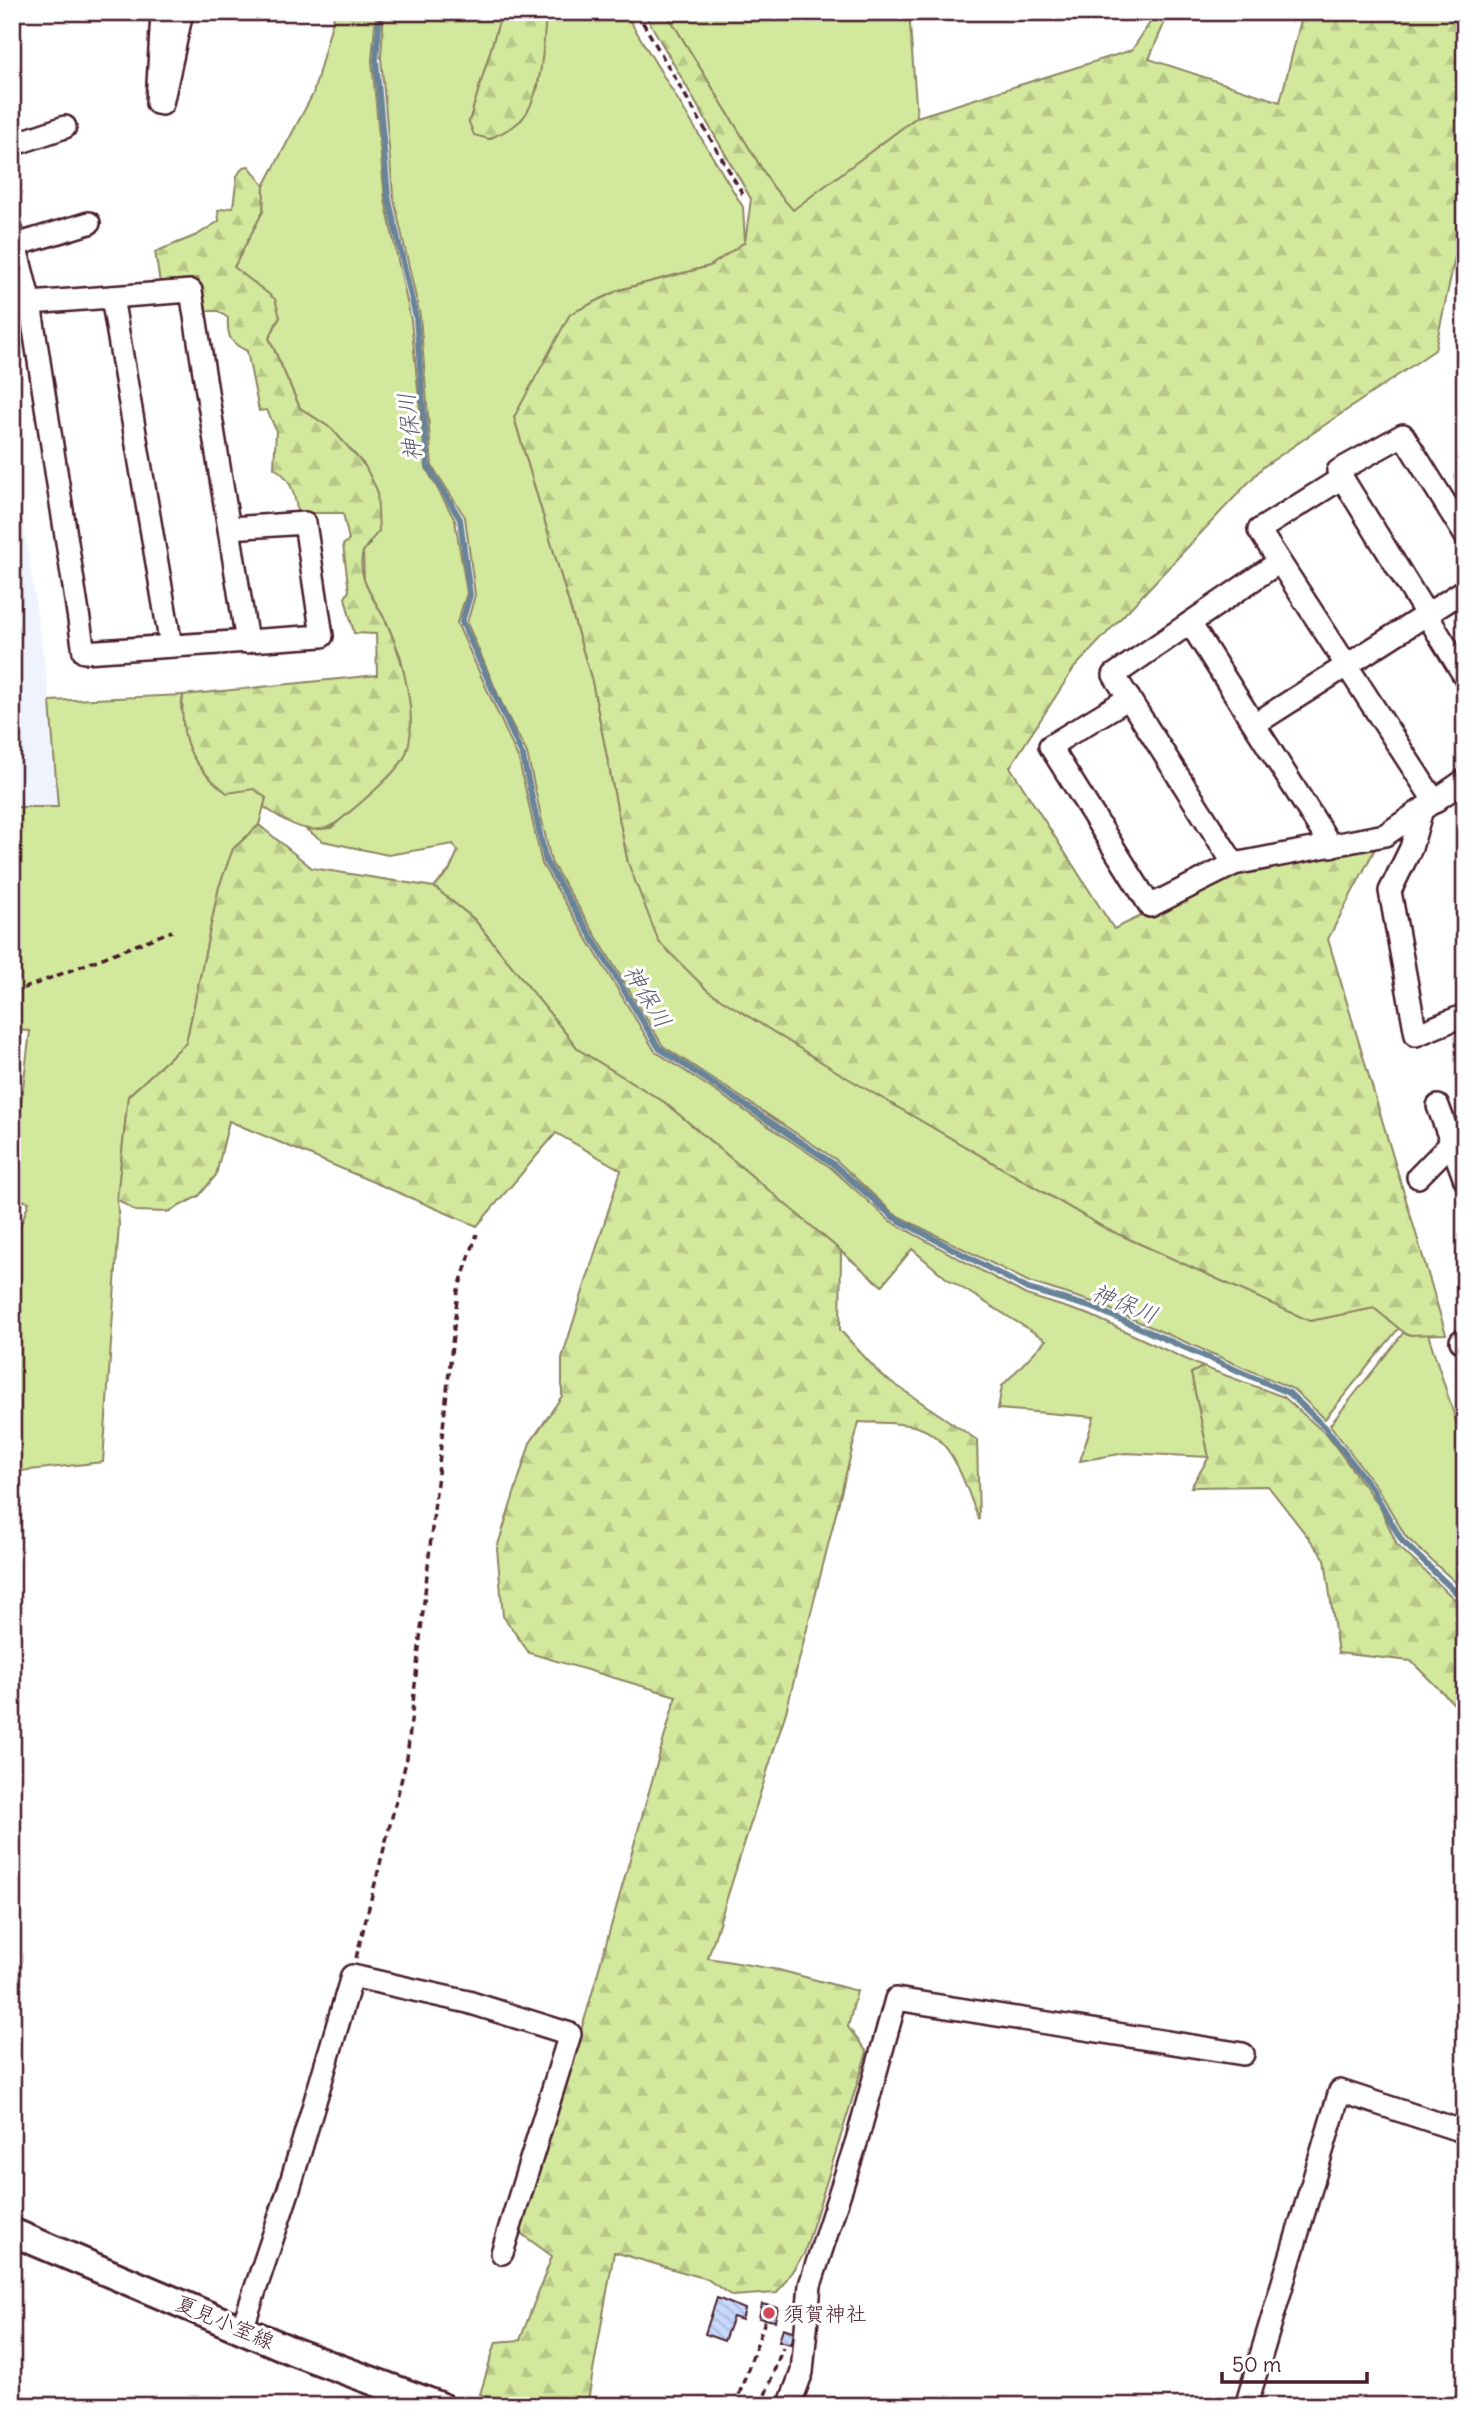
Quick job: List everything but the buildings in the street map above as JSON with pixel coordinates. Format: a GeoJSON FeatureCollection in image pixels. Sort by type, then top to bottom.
{"type":"FeatureCollection","features":[{"type":"Feature","properties":{"kind":"main road","name":"夏見小室線"},"geometry":{"type":"LineString","coordinates":[[12,2232],[242,2329],[440,2406]]}},
{"type":"Feature","properties":{"kind":"street"},"geometry":{"type":"LineString","coordinates":[[162,12],[157,103],[162,104],[182,12]]}},
{"type":"Feature","properties":{"kind":"street"},"geometry":{"type":"LineString","coordinates":[[12,145],[65,127]]}},
{"type":"Feature","properties":{"kind":"street"},"geometry":{"type":"LineString","coordinates":[[89,223],[14,239],[30,303],[85,652],[322,636],[305,523],[230,527]]}},
{"type":"Feature","properties":{"kind":"street"},"geometry":{"type":"LineString","coordinates":[[30,303],[191,291],[247,642]]}},
{"type":"Feature","properties":{"kind":"street"},"geometry":{"type":"LineString","coordinates":[[112,297],[171,646]]}},
{"type":"Feature","properties":{"kind":"street"},"geometry":{"type":"LineString","coordinates":[[1465,535],[1403,435],[1338,471],[1465,677]]}},
{"type":"Feature","properties":{"kind":"street"},"geometry":{"type":"LineString","coordinates":[[1342,478],[1259,530],[1346,666],[1428,808]]}},
{"type":"Feature","properties":{"kind":"street"},"geometry":{"type":"LineString","coordinates":[[1234,864],[1114,675],[1279,562]]}},
{"type":"Feature","properties":{"kind":"street"},"geometry":{"type":"LineString","coordinates":[[1255,724],[1465,590]]}},
{"type":"Feature","properties":{"kind":"street"},"geometry":{"type":"LineString","coordinates":[[1190,622],[1331,845]]}},
{"type":"Feature","properties":{"kind":"street"},"geometry":{"type":"LineString","coordinates":[[1129,698],[1050,746],[1150,906],[1234,864],[1385,835],[1463,782]]}},
{"type":"Feature","properties":{"kind":"street"},"geometry":{"type":"LineString","coordinates":[[1463,782],[1465,806]]}},
{"type":"Feature","properties":{"kind":"street"},"geometry":{"type":"LineString","coordinates":[[1428,808],[1390,891],[1416,1035],[1465,1015]]}},
{"type":"Feature","properties":{"kind":"street"},"geometry":{"type":"LineString","coordinates":[[1438,1106],[1458,1136],[1465,1180]]}},
{"type":"Feature","properties":{"kind":"street"},"geometry":{"type":"LineString","coordinates":[[1418,1177],[1458,1136]]}},
{"type":"Feature","properties":{"kind":"street"},"geometry":{"type":"LineString","coordinates":[[242,2329],[289,2189],[352,1976],[468,2002],[570,2034],[502,2253]]}},
{"type":"Feature","properties":{"kind":"street"},"geometry":{"type":"LineString","coordinates":[[789,2406],[802,2372],[810,2284],[856,2140],[896,1999],[1243,2054]]}},
{"type":"Feature","properties":{"kind":"street"},"geometry":{"type":"LineString","coordinates":[[1246,2406],[1340,2091],[1465,2133]]}},
{"type":"Feature","properties":{"kind":"path"},"geometry":{"type":"LineString","coordinates":[[642,12],[639,16],[745,198]]}},
{"type":"Feature","properties":{"kind":"path"},"geometry":{"type":"LineString","coordinates":[[12,993],[172,931]]}},
{"type":"Feature","properties":{"kind":"path"},"geometry":{"type":"LineString","coordinates":[[352,1976],[407,1758],[458,1290],[477,1234]]}},
{"type":"Feature","properties":{"kind":"path"},"geometry":{"type":"LineString","coordinates":[[735,2406],[765,2321]]}},
{"type":"Feature","properties":{"kind":"path"},"geometry":{"type":"LineString","coordinates":[[761,2406],[783,2345]]}},
{"type":"Feature","properties":{"kind":"shaded area"},"geometry":{"type":"Polygon","coordinates":[[[12,445],[50,701],[58,807],[12,807],[12,445]]]}},
{"type":"Feature","properties":{"kind":"green space"},"geometry":{"type":"Polygon","coordinates":[[[335,12],[376,12],[372,61],[385,200],[411,320],[426,468],[455,520],[467,593],[457,623],[519,760],[542,864],[655,1051],[830,1167],[890,1221],[1026,1295],[1090,1315],[1203,1367],[1191,1373],[1209,1457],[1125,1453],[1080,1461],[1094,1417],[998,1409],[1002,1386],[1046,1340],[946,1278],[912,1249],[882,1286],[664,1102],[579,1050],[474,919],[434,887],[449,871],[458,851],[453,844],[388,855],[323,841],[307,830],[331,828],[373,791],[409,704],[401,658],[387,623],[364,582],[363,551],[370,544],[365,466],[332,429],[300,408],[269,338],[280,317],[234,267],[263,211],[264,186],[313,94],[335,12]]]}},
{"type":"Feature","properties":{"kind":"green space"},"geometry":{"type":"Polygon","coordinates":[[[384,12],[502,12],[469,122],[489,139],[522,119],[538,87],[546,12],[629,12],[627,16],[743,207],[745,242],[710,266],[619,290],[514,417],[592,681],[628,863],[845,1076],[1105,1228],[1310,1321],[1374,1308],[1399,1328],[1325,1419],[1293,1389],[1096,1303],[1029,1282],[894,1214],[835,1159],[663,1046],[551,862],[527,753],[505,711],[467,623],[475,595],[465,517],[432,466],[420,316],[393,195],[381,57],[384,12]]]}},
{"type":"Feature","properties":{"kind":"green space"},"geometry":{"type":"Polygon","coordinates":[[[502,12],[546,12],[543,53],[538,83],[529,109],[515,125],[489,139],[474,135],[469,122],[502,12]]]}},
{"type":"Feature","properties":{"kind":"green space"},"geometry":{"type":"Polygon","coordinates":[[[650,12],[666,12],[773,187],[793,210],[917,117],[1132,50],[1157,12],[1169,12],[1149,59],[1280,102],[1303,12],[1465,12],[1465,229],[1461,230],[1435,350],[1263,467],[1074,668],[1010,767],[1114,929],[1246,866],[1378,843],[1328,939],[1446,1334],[1407,1335],[1374,1308],[1310,1321],[1105,1228],[844,1076],[708,991],[659,942],[628,863],[592,681],[514,417],[570,314],[619,290],[710,266],[745,242],[751,199],[646,16],[650,12]]]}},
{"type":"Feature","properties":{"kind":"green space"},"geometry":{"type":"Polygon","coordinates":[[[666,12],[909,12],[917,117],[792,211],[773,187],[666,12]]]}},
{"type":"Feature","properties":{"kind":"green space"},"geometry":{"type":"Polygon","coordinates":[[[249,166],[264,186],[263,211],[234,267],[275,299],[280,317],[269,338],[300,408],[332,429],[365,466],[377,490],[379,531],[363,552],[362,572],[394,640],[404,673],[410,709],[409,742],[401,763],[376,790],[340,820],[321,829],[301,827],[282,819],[264,807],[266,798],[254,789],[227,793],[196,762],[183,726],[183,695],[377,675],[376,634],[354,633],[345,598],[349,591],[343,545],[349,540],[343,513],[298,513],[288,482],[274,468],[276,430],[267,410],[259,411],[247,351],[231,339],[228,318],[218,311],[207,311],[198,278],[160,283],[155,252],[197,235],[219,221],[218,210],[233,207],[237,176],[243,167],[249,166]]]}},
{"type":"Feature","properties":{"kind":"green space"},"geometry":{"type":"Polygon","coordinates":[[[183,695],[181,709],[266,798],[259,825],[233,849],[219,887],[186,1043],[128,1096],[117,1199],[119,1224],[103,1462],[12,1472],[12,1250],[29,1202],[12,1198],[12,1177],[30,1031],[12,1030],[12,807],[58,807],[50,701],[183,695]]]}},
{"type":"Feature","properties":{"kind":"green space"},"geometry":{"type":"Polygon","coordinates":[[[259,825],[312,868],[434,887],[474,919],[579,1050],[664,1102],[841,1251],[840,1330],[881,1375],[977,1440],[979,1520],[956,1464],[939,1440],[927,1431],[913,1426],[859,1422],[786,1712],[708,1958],[779,1970],[857,1991],[848,2027],[867,2052],[804,2254],[777,2293],[732,2296],[707,2279],[614,2252],[587,2406],[518,2406],[480,2394],[496,2342],[520,2340],[552,2256],[519,2232],[587,2011],[676,1696],[529,1653],[503,1616],[497,1548],[530,1443],[562,1396],[562,1358],[621,1170],[556,1133],[477,1226],[229,1121],[216,1175],[199,1196],[168,1212],[135,1211],[117,1199],[128,1096],[186,1043],[219,887],[233,849],[259,825]]]}},
{"type":"Feature","properties":{"kind":"green space"},"geometry":{"type":"Polygon","coordinates":[[[1404,1332],[1428,1334],[1465,1449],[1465,1591],[1406,1537],[1378,1489],[1330,1425],[1404,1332]]]}},
{"type":"Feature","properties":{"kind":"green space"},"geometry":{"type":"Polygon","coordinates":[[[1203,1367],[1284,1397],[1327,1435],[1380,1507],[1397,1545],[1465,1609],[1465,1715],[1411,1661],[1338,1653],[1325,1559],[1268,1486],[1191,1487],[1209,1457],[1191,1373],[1203,1367]]]}},
{"type":"Feature","properties":{"kind":"waterway","name":"神保川"},"geometry":{"type":"LineString","coordinates":[[380,12],[376,60],[388,196],[416,318],[428,466],[460,519],[470,595],[462,622],[523,757],[546,862],[659,1048],[832,1163],[893,1217],[1028,1289],[1094,1308],[1289,1393],[1325,1427],[1373,1490],[1402,1541],[1465,1601]]}},
{"type":"Feature","properties":{"kind":"place","name":"須賀神社"},"geometry":{"type":"Point","coordinates":[769,2313]}}]}
